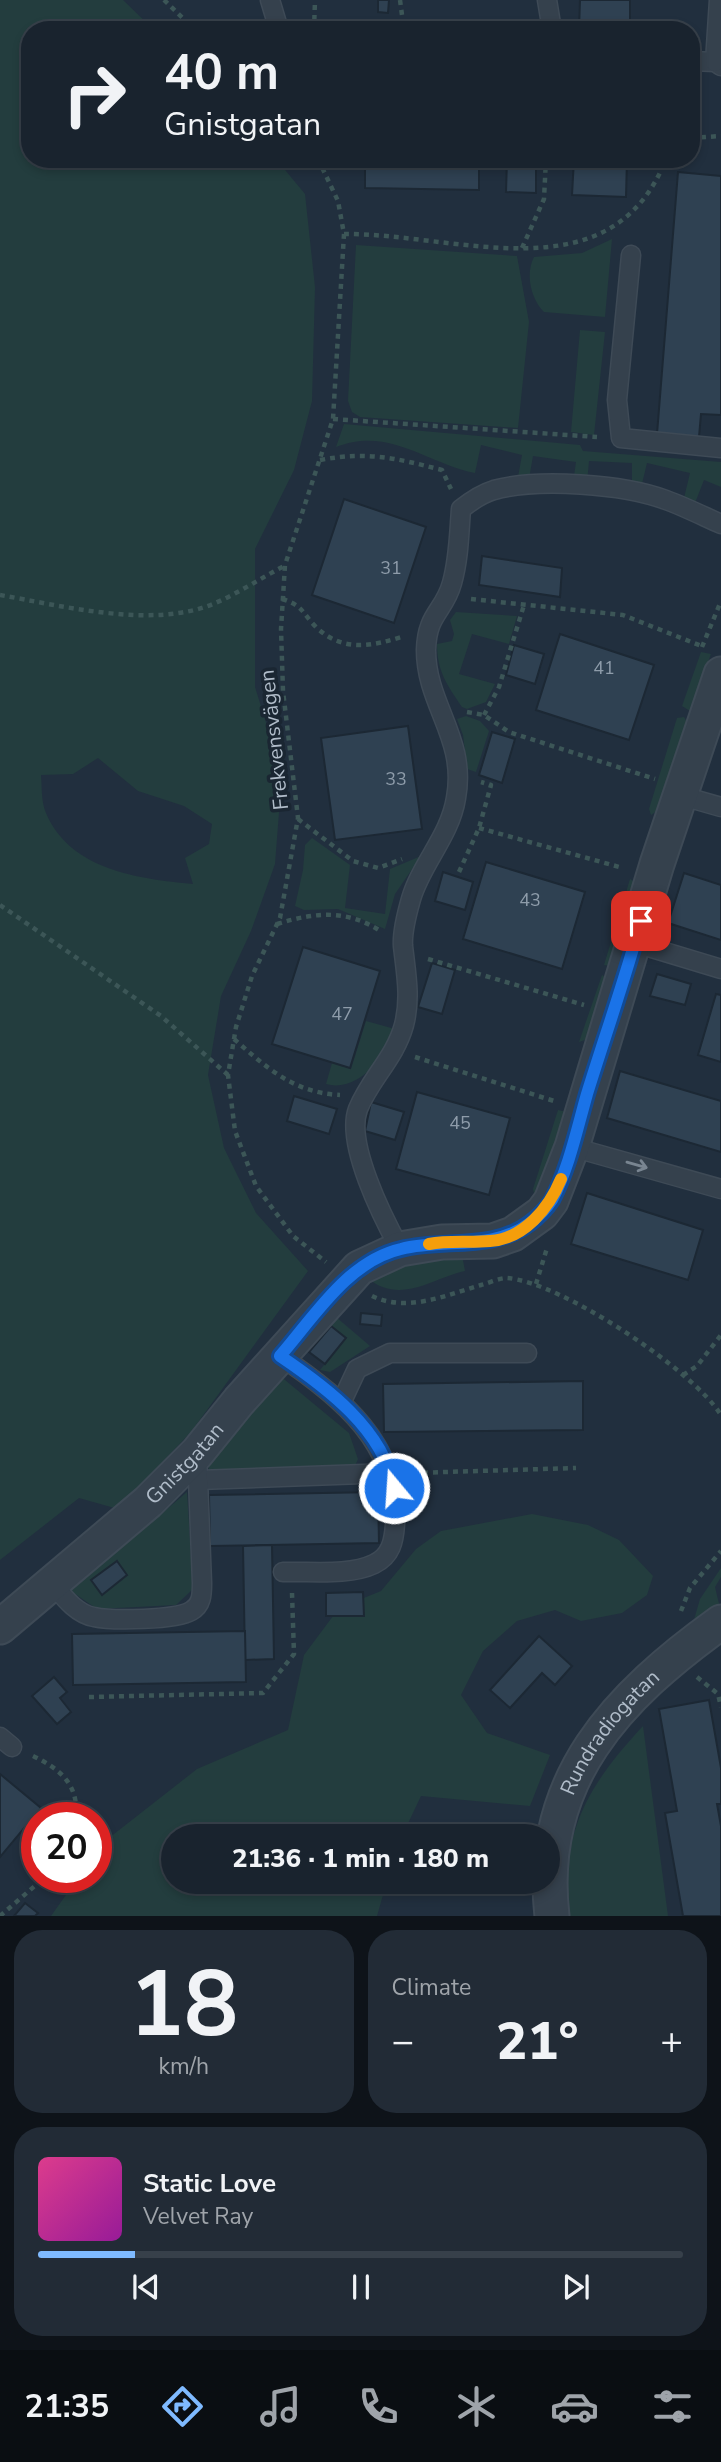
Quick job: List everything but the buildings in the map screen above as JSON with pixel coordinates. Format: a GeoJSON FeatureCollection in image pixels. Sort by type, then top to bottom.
{"type":"FeatureCollection","features":[{"type":"Feature","properties":{"kind":"street","name":"Gnistgatan"},"geometry":{"type":"LineString","coordinates":[[0,1627],[148,1502],[197,1467],[280,1356],[346,1279],[359,1268],[400,1249],[442,1242],[493,1241],[513,1234],[542,1213],[551,1201],[572,1147],[635,943],[662,788],[710,661]]}},
{"type":"Feature","properties":{"kind":"street","name":"Rundradiogatan"},"geometry":{"type":"LineString","coordinates":[[552,1916],[549,1889],[552,1836],[586,1750],[628,1699],[672,1657],[721,1622]]}},
{"type":"Feature","properties":{"kind":"lane"},"geometry":{"type":"LineString","coordinates":[[270,0],[276,21]]}},
{"type":"Feature","properties":{"kind":"lane"},"geometry":{"type":"LineString","coordinates":[[547,0],[550,21]]}},
{"type":"Feature","properties":{"kind":"lane"},"geometry":{"type":"LineString","coordinates":[[700,62],[718,64],[719,0]]}},
{"type":"Feature","properties":{"kind":"lane"},"geometry":{"type":"LineString","coordinates":[[631,255],[617,400],[621,439],[721,448]]}},
{"type":"Feature","properties":{"kind":"lane"},"geometry":{"type":"LineString","coordinates":[[400,1249],[365,1172],[358,1143],[357,1111],[390,1058],[404,1025],[409,977],[404,950],[411,897],[443,837],[457,796],[457,749],[430,685],[426,652],[428,625],[452,585],[459,549],[461,509],[477,496],[492,490],[516,485],[570,485],[665,499],[721,524]]}},
{"type":"Feature","properties":{"kind":"lane"},"geometry":{"type":"LineString","coordinates":[[662,788],[721,807]]}},
{"type":"Feature","properties":{"kind":"lane"},"geometry":{"type":"LineString","coordinates":[[635,943],[721,969]]}},
{"type":"Feature","properties":{"kind":"lane"},"geometry":{"type":"LineString","coordinates":[[572,1147],[721,1189]]}},
{"type":"Feature","properties":{"kind":"lane"},"geometry":{"type":"LineString","coordinates":[[342,1401],[357,1369],[390,1353],[527,1353]]}},
{"type":"Feature","properties":{"kind":"lane"},"geometry":{"type":"LineString","coordinates":[[280,1356],[342,1401],[385,1457],[391,1473],[396,1519],[394,1541],[387,1555],[375,1564],[359,1569],[287,1572]]}},
{"type":"Feature","properties":{"kind":"lane"},"geometry":{"type":"LineString","coordinates":[[52,1583],[71,1605],[92,1617],[175,1617],[192,1611],[201,1600],[197,1467],[391,1473]]}},
{"type":"Feature","properties":{"kind":"path"},"geometry":{"type":"LineString","coordinates":[[164,0],[186,21]]}},
{"type":"Feature","properties":{"kind":"path"},"geometry":{"type":"LineString","coordinates":[[314,0],[314,21]]}},
{"type":"Feature","properties":{"kind":"path"},"geometry":{"type":"LineString","coordinates":[[400,0],[403,21]]}},
{"type":"Feature","properties":{"kind":"path"},"geometry":{"type":"LineString","coordinates":[[700,137],[721,136]]}},
{"type":"Feature","properties":{"kind":"path","name":"Frekvensvägen"},"geometry":{"type":"LineString","coordinates":[[322,168],[338,201],[344,233],[333,419],[285,565],[282,599],[283,691],[298,818],[295,848],[277,924],[252,976],[234,1039],[229,1075],[235,1131],[256,1186],[293,1236],[346,1279],[385,1302],[407,1304],[505,1278],[536,1284],[594,1312],[683,1375],[712,1400],[721,1415]]}},
{"type":"Feature","properties":{"kind":"path"},"geometry":{"type":"LineString","coordinates":[[521,248],[544,198],[545,168]]}},
{"type":"Feature","properties":{"kind":"path"},"geometry":{"type":"LineString","coordinates":[[344,233],[521,248],[556,247],[583,242],[615,227],[646,198],[661,168]]}},
{"type":"Feature","properties":{"kind":"path"},"geometry":{"type":"LineString","coordinates":[[333,419],[621,439]]}},
{"type":"Feature","properties":{"kind":"path"},"geometry":{"type":"LineString","coordinates":[[320,460],[356,453],[442,470],[461,509]]}},
{"type":"Feature","properties":{"kind":"path"},"geometry":{"type":"LineString","coordinates":[[0,595],[117,613],[176,615],[213,604],[285,565]]}},
{"type":"Feature","properties":{"kind":"path"},"geometry":{"type":"LineString","coordinates":[[446,596],[623,615],[703,647],[710,661]]}},
{"type":"Feature","properties":{"kind":"path"},"geometry":{"type":"LineString","coordinates":[[282,599],[299,604],[315,626],[333,640],[354,647],[376,645],[428,625]]}},
{"type":"Feature","properties":{"kind":"path"},"geometry":{"type":"LineString","coordinates":[[710,661],[703,647],[721,601]]}},
{"type":"Feature","properties":{"kind":"path"},"geometry":{"type":"LineString","coordinates":[[484,715],[499,687],[524,605]]}},
{"type":"Feature","properties":{"kind":"path"},"geometry":{"type":"LineString","coordinates":[[445,717],[466,712],[484,715],[509,732],[662,788],[659,767]]}},
{"type":"Feature","properties":{"kind":"path"},"geometry":{"type":"LineString","coordinates":[[298,818],[331,847],[353,861],[378,867],[410,857],[443,837]]}},
{"type":"Feature","properties":{"kind":"path"},"geometry":{"type":"LineString","coordinates":[[479,828],[628,869],[631,859]]}},
{"type":"Feature","properties":{"kind":"path"},"geometry":{"type":"LineString","coordinates":[[0,905],[161,1016],[229,1075]]}},
{"type":"Feature","properties":{"kind":"path"},"geometry":{"type":"LineString","coordinates":[[277,924],[306,915],[331,913],[356,918],[379,930],[404,950],[448,966],[585,1005]]}},
{"type":"Feature","properties":{"kind":"path"},"geometry":{"type":"LineString","coordinates":[[582,1016],[589,992]]}},
{"type":"Feature","properties":{"kind":"path"},"geometry":{"type":"LineString","coordinates":[[234,1039],[282,1080],[307,1091],[365,1095]]}},
{"type":"Feature","properties":{"kind":"path"},"geometry":{"type":"LineString","coordinates":[[390,1058],[417,1057],[555,1102]]}},
{"type":"Feature","properties":{"kind":"path"},"geometry":{"type":"LineString","coordinates":[[552,1114],[559,1088]]}},
{"type":"Feature","properties":{"kind":"path"},"geometry":{"type":"LineString","coordinates":[[536,1284],[550,1240]]}},
{"type":"Feature","properties":{"kind":"path"},"geometry":{"type":"LineString","coordinates":[[683,1375],[697,1366],[721,1335]]}},
{"type":"Feature","properties":{"kind":"path"},"geometry":{"type":"LineString","coordinates":[[391,1473],[576,1468]]}},
{"type":"Feature","properties":{"kind":"path"},"geometry":{"type":"LineString","coordinates":[[672,1657],[675,1627],[690,1588],[721,1551]]}},
{"type":"Feature","properties":{"kind":"path"},"geometry":{"type":"LineString","coordinates":[[89,1697],[263,1693],[294,1654],[287,1572]]}},
{"type":"Feature","properties":{"kind":"path"},"geometry":{"type":"LineString","coordinates":[[6,1742],[63,1773],[73,1793],[74,1802]]}},
{"type":"Feature","properties":{"kind":"path"},"geometry":{"type":"LineString","coordinates":[[0,1916],[27,1893]]}},
{"type":"Feature","properties":{"kind":"green space"},"geometry":{"type":"Polygon","coordinates":[[[0,0],[123,0],[145,21],[21,21],[21,168],[283,168],[305,194],[315,287],[312,401],[294,470],[255,549],[255,687],[282,774],[275,864],[251,931],[221,996],[208,1075],[224,1148],[256,1213],[308,1271],[191,1432],[118,1509],[79,1498],[0,1560],[0,0]],[[98,758],[73,774],[41,775],[42,799],[46,813],[57,832],[72,847],[108,868],[151,879],[193,884],[185,858],[209,844],[212,824],[184,806],[138,791],[98,758]]]}},
{"type":"Feature","properties":{"kind":"green space"},"geometry":{"type":"Polygon","coordinates":[[[612,239],[605,317],[544,312],[539,307],[530,278],[534,257],[582,253],[612,239]]]}},
{"type":"Feature","properties":{"kind":"green space"},"geometry":{"type":"Polygon","coordinates":[[[356,245],[517,256],[529,322],[518,428],[360,417],[352,412],[348,401],[356,245]]]}},
{"type":"Feature","properties":{"kind":"green space"},"geometry":{"type":"Polygon","coordinates":[[[580,330],[605,332],[594,435],[571,432],[580,330]]]}},
{"type":"Feature","properties":{"kind":"green space"},"geometry":{"type":"Polygon","coordinates":[[[344,424],[580,445],[583,451],[721,462],[721,487],[704,480],[695,503],[684,498],[690,473],[647,463],[641,488],[632,488],[632,463],[589,461],[587,483],[573,483],[576,462],[533,456],[529,479],[518,477],[522,455],[481,445],[475,473],[390,443],[355,442],[336,447],[344,424]]]}},
{"type":"Feature","properties":{"kind":"green space"},"geometry":{"type":"Polygon","coordinates":[[[456,612],[517,616],[509,644],[472,634],[459,674],[495,684],[486,702],[467,709],[462,707],[447,685],[437,654],[437,644],[452,641],[454,634],[450,620],[456,612]]]}},
{"type":"Feature","properties":{"kind":"green space"},"geometry":{"type":"Polygon","coordinates":[[[701,652],[711,654],[690,711],[682,706],[701,652]]]}},
{"type":"Feature","properties":{"kind":"green space"},"geometry":{"type":"Polygon","coordinates":[[[466,716],[480,721],[489,731],[476,772],[467,769],[463,735],[457,719],[466,716]]]}},
{"type":"Feature","properties":{"kind":"green space"},"geometry":{"type":"Polygon","coordinates":[[[684,717],[687,722],[660,809],[651,815],[649,809],[677,718],[684,717]]]}},
{"type":"Feature","properties":{"kind":"green space"},"geometry":{"type":"Polygon","coordinates":[[[312,838],[350,865],[345,908],[385,914],[390,869],[421,856],[395,894],[385,929],[338,909],[304,910],[295,906],[305,845],[312,838]]]}},
{"type":"Feature","properties":{"kind":"green space"},"geometry":{"type":"Polygon","coordinates":[[[630,879],[636,883],[610,966],[604,965],[630,879]]]}},
{"type":"Feature","properties":{"kind":"green space"},"geometry":{"type":"Polygon","coordinates":[[[602,975],[607,978],[588,1039],[579,1042],[602,975]]]}},
{"type":"Feature","properties":{"kind":"green space"},"geometry":{"type":"Polygon","coordinates":[[[366,1021],[395,1029],[385,1050],[370,1070],[360,1078],[338,1085],[326,1084],[332,1063],[351,1069],[366,1021]]]}},
{"type":"Feature","properties":{"kind":"green space"},"geometry":{"type":"Polygon","coordinates":[[[558,1110],[567,1112],[552,1164],[535,1197],[533,1189],[558,1110]]]}},
{"type":"Feature","properties":{"kind":"green space"},"geometry":{"type":"Polygon","coordinates":[[[462,1255],[465,1271],[416,1288],[392,1289],[367,1278],[386,1267],[462,1255]]]}},
{"type":"Feature","properties":{"kind":"green space"},"geometry":{"type":"Polygon","coordinates":[[[336,1317],[370,1346],[330,1372],[320,1370],[346,1338],[331,1326],[336,1317]]]}},
{"type":"Feature","properties":{"kind":"green space"},"geometry":{"type":"Polygon","coordinates":[[[279,1375],[349,1433],[358,1459],[354,1468],[209,1471],[208,1460],[279,1375]]]}},
{"type":"Feature","properties":{"kind":"green space"},"geometry":{"type":"Polygon","coordinates":[[[187,1492],[193,1589],[176,1605],[97,1609],[71,1591],[187,1492]]]}},
{"type":"Feature","properties":{"kind":"green space"},"geometry":{"type":"Polygon","coordinates":[[[532,1514],[588,1525],[619,1540],[653,1576],[647,1595],[622,1613],[581,1621],[555,1610],[517,1621],[483,1651],[461,1695],[487,1733],[550,1755],[530,1806],[421,1796],[408,1824],[161,1824],[161,1894],[383,1894],[377,1916],[51,1916],[67,1893],[112,1893],[112,1836],[197,1769],[288,1730],[304,1655],[339,1608],[381,1591],[416,1549],[441,1531],[532,1514]]]}},
{"type":"Feature","properties":{"kind":"green space"},"geometry":{"type":"Polygon","coordinates":[[[721,1568],[721,1577],[715,1587],[721,1612],[691,1630],[700,1599],[721,1568]]]}},
{"type":"Feature","properties":{"kind":"green space"},"geometry":{"type":"Polygon","coordinates":[[[643,1726],[668,1916],[570,1916],[567,1887],[569,1860],[582,1812],[607,1769],[643,1726]]]}},
{"type":"Feature","properties":{"kind":"slow traffic"},"geometry":{"type":"LineString","coordinates":[[429,1244],[493,1241],[513,1234],[542,1213],[561,1179]]}},
{"type":"Feature","properties":{"kind":"route"},"geometry":{"type":"LineString","coordinates":[[394,1488],[385,1457],[342,1401],[280,1356],[346,1279],[379,1257],[400,1249],[442,1242],[493,1241],[513,1234],[542,1213],[551,1201],[572,1147],[641,921]]}}]}
